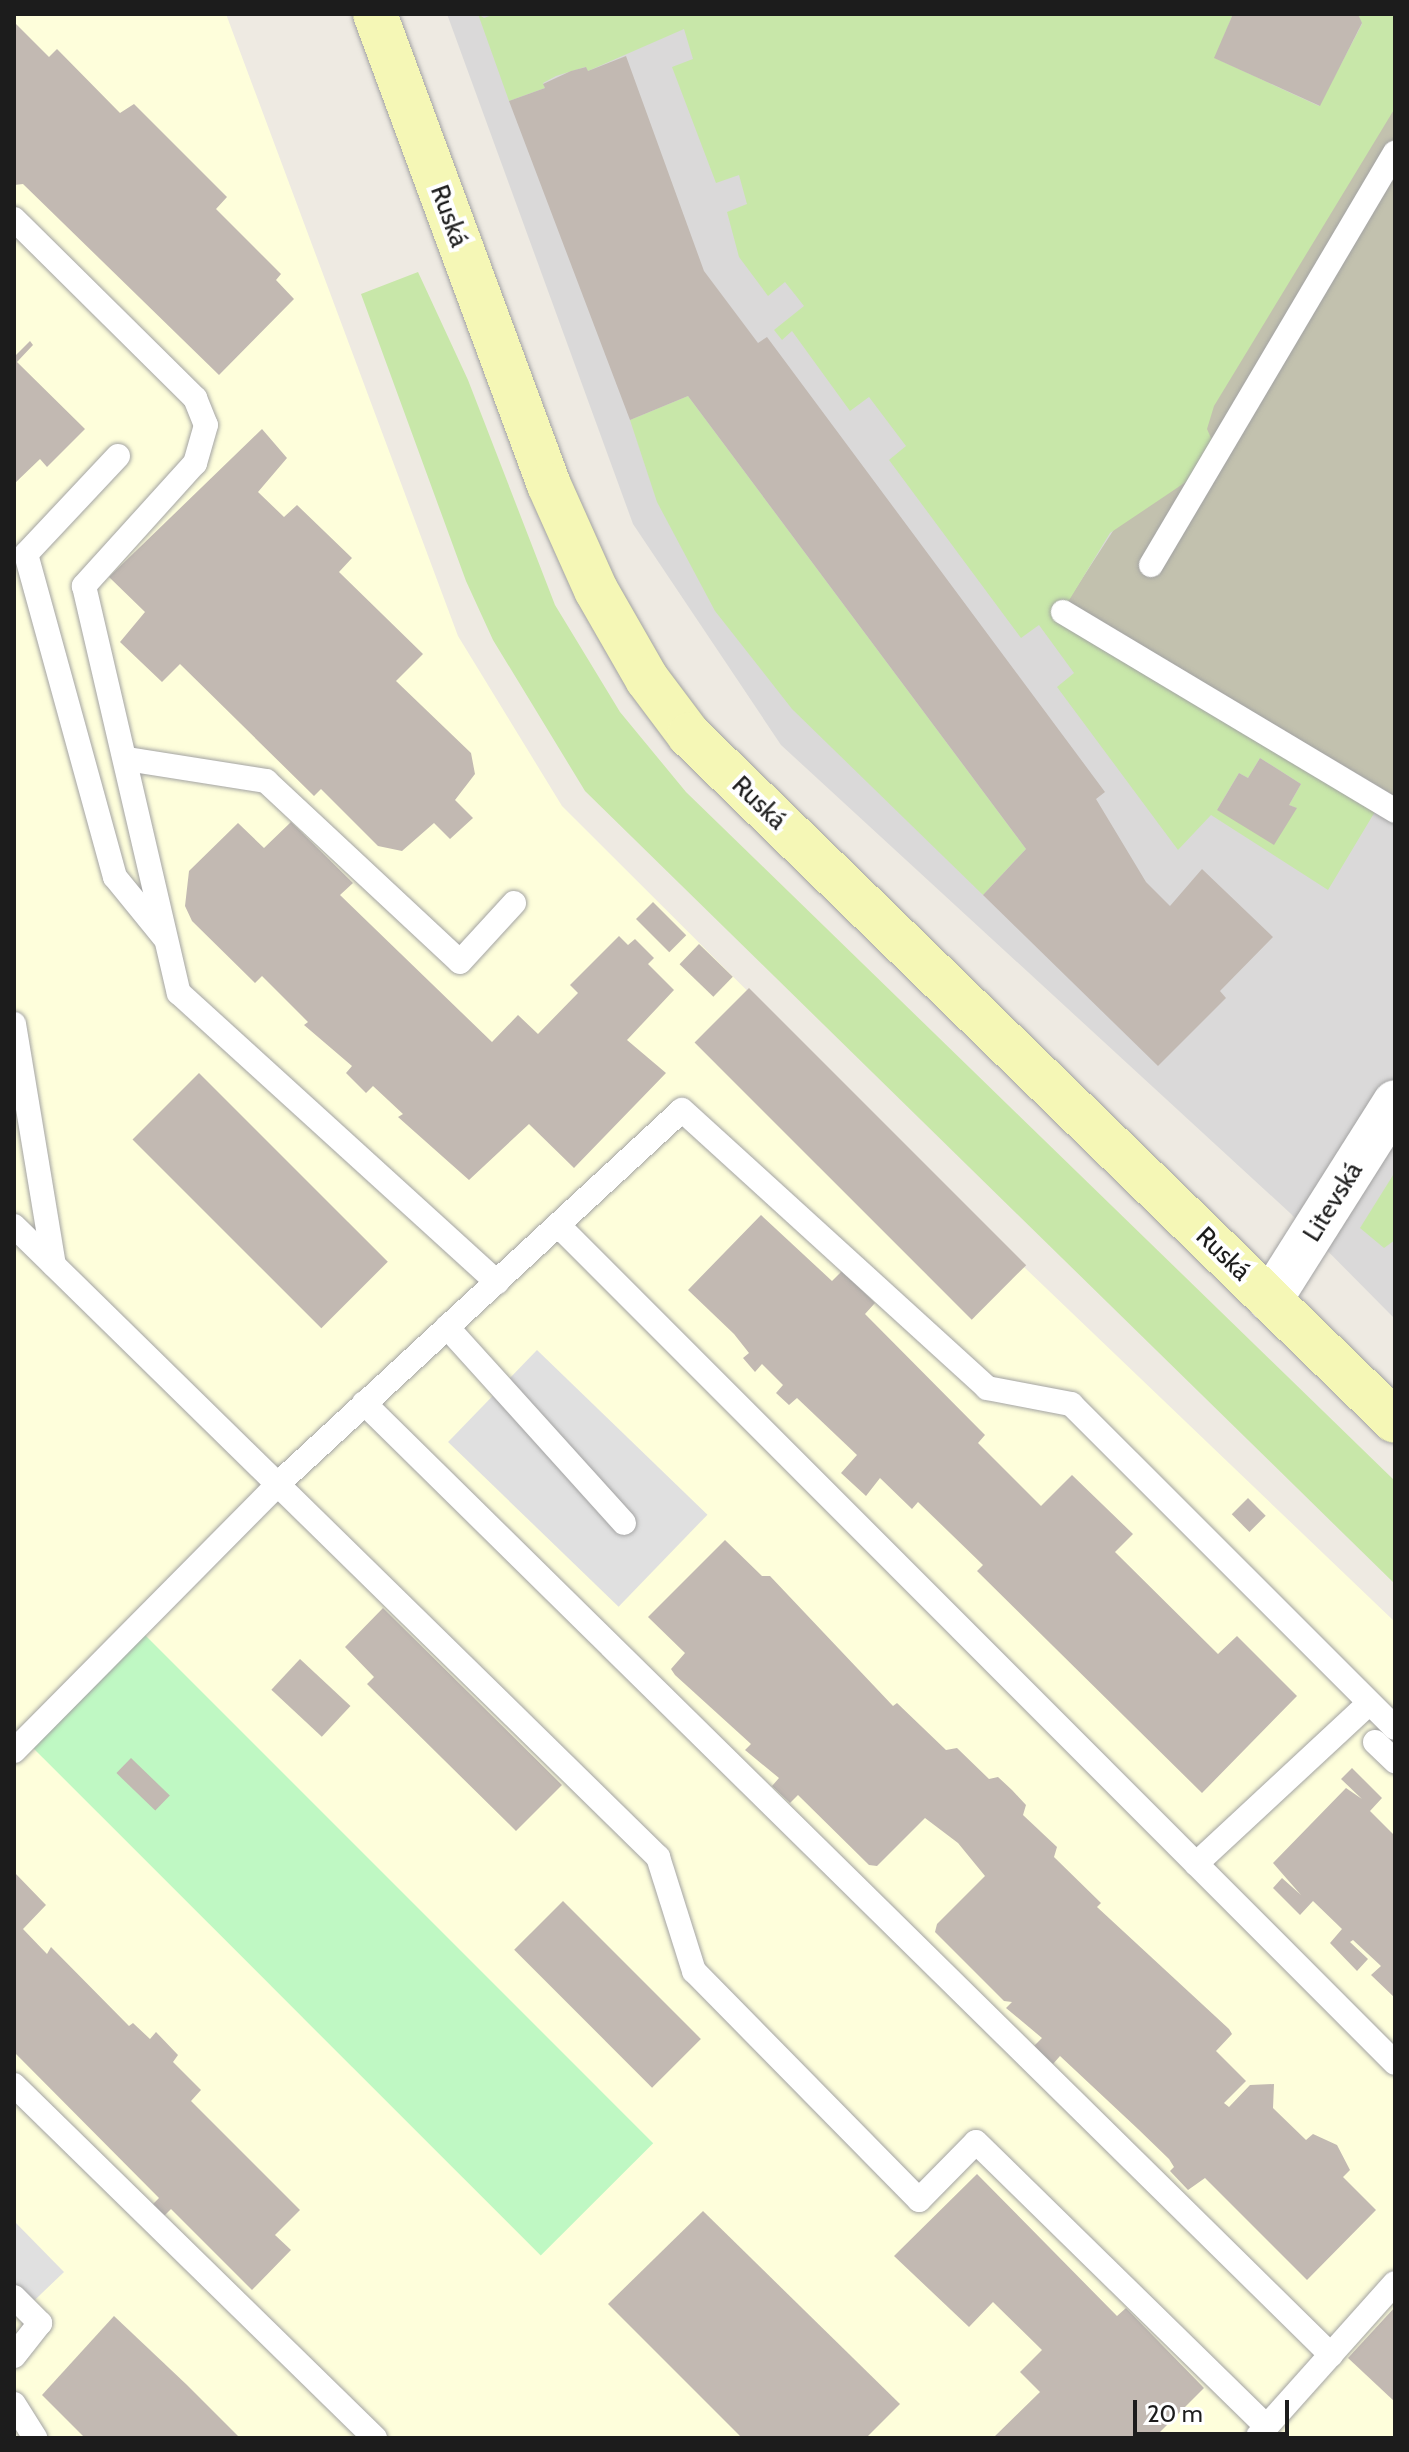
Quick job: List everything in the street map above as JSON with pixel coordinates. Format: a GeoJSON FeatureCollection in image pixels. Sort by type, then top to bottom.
{"type":"FeatureCollection","features":[{"type":"Feature","properties":{"kind":"street","name":"Ruská"},"geometry":{"type":"LineString","coordinates":[[375,14],[549,485],[596,590],[647,679],[689,735],[1395,1421]]}},
{"type":"Feature","properties":{"kind":"street","name":"Litevská"},"geometry":{"type":"LineString","coordinates":[[1270,1300],[1395,1102]]}},
{"type":"Feature","properties":{"kind":"lane"},"geometry":{"type":"LineString","coordinates":[[1151,565],[1395,153]]}},
{"type":"Feature","properties":{"kind":"lane"},"geometry":{"type":"LineString","coordinates":[[14,219],[195,398],[206,425],[195,463],[84,586],[127,759],[179,993],[497,1282]]}},
{"type":"Feature","properties":{"kind":"lane"},"geometry":{"type":"LineString","coordinates":[[118,456],[26,554],[115,877],[168,942]]}},
{"type":"Feature","properties":{"kind":"lane"},"geometry":{"type":"LineString","coordinates":[[1063,612],[1395,811]]}},
{"type":"Feature","properties":{"kind":"lane"},"geometry":{"type":"LineString","coordinates":[[127,759],[266,781],[460,962],[514,903]]}},
{"type":"Feature","properties":{"kind":"lane"},"geometry":{"type":"LineString","coordinates":[[14,1024],[54,1265]]}},
{"type":"Feature","properties":{"kind":"lane"},"geometry":{"type":"LineString","coordinates":[[14,1751],[279,1483],[682,1110],[987,1388],[1071,1404],[1369,1703],[1395,1761]]}},
{"type":"Feature","properties":{"kind":"lane"},"geometry":{"type":"LineString","coordinates":[[558,1225],[1395,2063]]}},
{"type":"Feature","properties":{"kind":"lane"},"geometry":{"type":"LineString","coordinates":[[14,1226],[658,1857],[694,1971],[919,2200],[976,2142],[1262,2432],[1395,2283]]}},
{"type":"Feature","properties":{"kind":"lane"},"geometry":{"type":"LineString","coordinates":[[447,1327],[624,1523]]}},
{"type":"Feature","properties":{"kind":"lane"},"geometry":{"type":"LineString","coordinates":[[364,1403],[1331,2355]]}},
{"type":"Feature","properties":{"kind":"lane"},"geometry":{"type":"LineString","coordinates":[[1196,1864],[1369,1703]]}},
{"type":"Feature","properties":{"kind":"lane"},"geometry":{"type":"LineString","coordinates":[[14,2085],[375,2438]]}},
{"type":"Feature","properties":{"kind":"lane"},"geometry":{"type":"LineString","coordinates":[[14,2297],[40,2323],[14,2356]]}},
{"type":"Feature","properties":{"kind":"lane"},"geometry":{"type":"LineString","coordinates":[[14,2404],[35,2438]]}},
{"type":"Feature","properties":{"kind":"shaded area"},"geometry":{"type":"Polygon","coordinates":[[[14,14],[226,14],[458,636],[562,806],[1024,1267],[1395,1622],[1394,2438],[14,2438],[14,14]]]}},
{"type":"Feature","properties":{"kind":"shaded area"},"geometry":{"type":"Polygon","coordinates":[[[447,14],[1395,14],[1395,1319],[1290,1213],[781,745],[633,524],[447,14]]]}},
{"type":"Feature","properties":{"kind":"shaded area"},"geometry":{"type":"Polygon","coordinates":[[[1395,95],[1395,796],[1067,602],[1395,95]]]}},
{"type":"Feature","properties":{"kind":"shaded area"},"geometry":{"type":"Polygon","coordinates":[[[537,1350],[707,1515],[619,1607],[448,1442],[537,1350]]]}},
{"type":"Feature","properties":{"kind":"shaded area"},"geometry":{"type":"Polygon","coordinates":[[[14,2221],[64,2272],[17,2317],[14,2314],[14,2221]]]}},
{"type":"Feature","properties":{"kind":"green space"},"geometry":{"type":"Polygon","coordinates":[[[478,14],[484,18],[495,14],[1233,14],[1215,58],[1319,106],[1362,24],[1358,14],[1395,14],[1395,108],[1214,406],[1207,429],[1216,449],[1226,455],[1110,533],[1068,602],[1385,795],[1328,890],[1211,815],[1178,850],[1057,687],[1074,673],[1039,625],[1021,638],[889,460],[906,446],[869,397],[850,411],[792,331],[782,340],[774,330],[804,306],[785,282],[768,296],[739,257],[727,212],[747,204],[739,175],[716,183],[672,67],[693,59],[684,29],[588,71],[585,67],[556,76],[543,83],[545,88],[509,101],[478,14]],[[1260,758],[1248,778],[1239,773],[1217,810],[1296,808],[1289,805],[1301,784],[1260,758]]]}},
{"type":"Feature","properties":{"kind":"green space"},"geometry":{"type":"Polygon","coordinates":[[[418,272],[468,380],[555,605],[620,712],[686,792],[1395,1481],[1395,1584],[585,791],[493,640],[466,581],[361,294],[418,272]]]}},
{"type":"Feature","properties":{"kind":"green space"},"geometry":{"type":"Polygon","coordinates":[[[688,396],[1026,849],[983,895],[792,709],[715,611],[657,502],[630,420],[688,396]]]}},
{"type":"Feature","properties":{"kind":"green space"},"geometry":{"type":"Polygon","coordinates":[[[1395,1172],[1395,1240],[1384,1248],[1360,1228],[1395,1172]]]}},
{"type":"Feature","properties":{"kind":"green space"},"geometry":{"type":"Polygon","coordinates":[[[137,1627],[653,2143],[541,2256],[25,1739],[137,1627]]]}},
{"type":"Feature","properties":{"kind":"building"},"geometry":{"type":"Polygon","coordinates":[[[1233,14],[1358,14],[1362,23],[1320,106],[1214,58],[1233,14]]]}},
{"type":"Feature","properties":{"kind":"building"},"geometry":{"type":"Polygon","coordinates":[[[14,22],[49,57],[57,49],[120,113],[134,104],[227,197],[216,209],[281,274],[276,280],[294,299],[219,375],[23,184],[14,185],[14,22]]]}},
{"type":"Feature","properties":{"kind":"building"},"geometry":{"type":"Polygon","coordinates":[[[626,56],[704,271],[758,343],[767,337],[1105,792],[1096,799],[1146,882],[1170,906],[1202,869],[1273,937],[1220,991],[1226,998],[1158,1066],[983,895],[1026,849],[688,396],[630,420],[509,101],[545,88],[543,84],[571,71],[586,67],[588,71],[626,56]]]}},
{"type":"Feature","properties":{"kind":"building"},"geometry":{"type":"Polygon","coordinates":[[[30,341],[33,345],[17,362],[85,429],[47,467],[40,459],[14,484],[14,357],[30,341]]]}},
{"type":"Feature","properties":{"kind":"building"},"geometry":{"type":"Polygon","coordinates":[[[262,429],[287,458],[258,492],[284,517],[297,505],[352,558],[339,572],[423,654],[396,681],[471,753],[475,774],[455,800],[473,818],[450,839],[434,823],[402,851],[378,846],[321,789],[314,796],[180,664],[162,682],[120,642],[145,612],[109,577],[262,429]]]}},
{"type":"Feature","properties":{"kind":"building"},"geometry":{"type":"Polygon","coordinates":[[[1260,758],[1301,784],[1289,805],[1297,808],[1274,845],[1217,810],[1239,773],[1248,778],[1260,758]]]}},
{"type":"Feature","properties":{"kind":"building"},"geometry":{"type":"Polygon","coordinates":[[[291,822],[353,883],[340,895],[492,1042],[518,1015],[538,1034],[578,993],[570,985],[619,936],[628,945],[635,939],[654,958],[648,964],[674,990],[627,1040],[666,1073],[574,1168],[529,1124],[469,1180],[398,1117],[403,1114],[373,1086],[366,1093],[346,1073],[352,1066],[304,1025],[308,1022],[262,976],[255,983],[192,921],[185,906],[189,871],[238,823],[264,848],[291,822]]]}},
{"type":"Feature","properties":{"kind":"building"},"geometry":{"type":"Polygon","coordinates":[[[653,902],[686,935],[669,952],[636,919],[653,902]]]}},
{"type":"Feature","properties":{"kind":"building"},"geometry":{"type":"Polygon","coordinates":[[[699,944],[733,977],[713,997],[680,964],[699,944]]]}},
{"type":"Feature","properties":{"kind":"building"},"geometry":{"type":"Polygon","coordinates":[[[749,988],[1026,1265],[972,1320],[695,1042],[749,988]]]}},
{"type":"Feature","properties":{"kind":"building"},"geometry":{"type":"Polygon","coordinates":[[[199,1073],[388,1262],[321,1328],[133,1139],[199,1073]]]}},
{"type":"Feature","properties":{"kind":"building"},"geometry":{"type":"Polygon","coordinates":[[[761,1215],[832,1281],[842,1271],[875,1303],[865,1314],[985,1435],[978,1443],[1041,1506],[1072,1475],[1133,1534],[1115,1552],[1218,1654],[1237,1636],[1297,1696],[1202,1793],[977,1571],[983,1565],[918,1502],[912,1509],[880,1478],[866,1496],[841,1473],[857,1455],[797,1398],[789,1405],[776,1393],[783,1385],[762,1364],[755,1372],[743,1358],[749,1353],[734,1334],[688,1290],[761,1215]]]}},
{"type":"Feature","properties":{"kind":"building"},"geometry":{"type":"Polygon","coordinates":[[[1248,1498],[1266,1516],[1249,1532],[1232,1514],[1248,1498]]]}},
{"type":"Feature","properties":{"kind":"building"},"geometry":{"type":"Polygon","coordinates":[[[725,1540],[762,1576],[770,1576],[893,1706],[897,1703],[946,1750],[957,1748],[989,1779],[998,1777],[1012,1790],[1026,1805],[1023,1815],[1057,1847],[1054,1857],[1101,1903],[1097,1907],[1229,2029],[1232,2034],[1216,2051],[1246,2081],[1224,2103],[1229,2107],[1250,2085],[1274,2084],[1273,2108],[1306,2140],[1313,2134],[1337,2145],[1350,2170],[1343,2177],[1376,2210],[1307,2280],[1205,2178],[1188,2190],[1170,2171],[1174,2167],[1169,2159],[1060,2056],[1053,2064],[1034,2046],[1042,2038],[1006,2008],[1012,2002],[1004,2001],[935,1932],[937,1924],[985,1876],[958,1843],[925,1818],[877,1866],[869,1865],[798,1795],[790,1803],[772,1786],[779,1778],[745,1750],[751,1744],[675,1675],[671,1669],[685,1653],[648,1617],[725,1540]]]}},
{"type":"Feature","properties":{"kind":"building"},"geometry":{"type":"Polygon","coordinates":[[[383,1608],[562,1785],[516,1831],[367,1684],[374,1677],[345,1647],[383,1608]]]}},
{"type":"Feature","properties":{"kind":"building"},"geometry":{"type":"Polygon","coordinates":[[[300,1659],[350,1706],[322,1737],[271,1690],[300,1659]]]}},
{"type":"Feature","properties":{"kind":"building"},"geometry":{"type":"Polygon","coordinates":[[[131,1758],[170,1796],[155,1811],[116,1773],[131,1758]]]}},
{"type":"Feature","properties":{"kind":"building"},"geometry":{"type":"Polygon","coordinates":[[[1352,1768],[1382,1798],[1370,1811],[1395,1836],[1395,1998],[1371,1975],[1381,1966],[1353,1940],[1350,1942],[1368,1959],[1357,1971],[1330,1943],[1342,1929],[1313,1901],[1300,1915],[1273,1888],[1282,1878],[1301,1895],[1273,1863],[1346,1788],[1362,1799],[1341,1779],[1352,1768]]]}},
{"type":"Feature","properties":{"kind":"building"},"geometry":{"type":"Polygon","coordinates":[[[14,1872],[46,1905],[23,1929],[47,1954],[51,1947],[129,2026],[133,2023],[150,2039],[156,2032],[178,2055],[173,2062],[201,2090],[191,2101],[300,2210],[275,2235],[291,2250],[252,2290],[171,2209],[162,2218],[150,2207],[159,2198],[14,2052],[14,1872]]]}},
{"type":"Feature","properties":{"kind":"building"},"geometry":{"type":"Polygon","coordinates":[[[563,1901],[701,2039],[652,2088],[514,1950],[563,1901]]]}},
{"type":"Feature","properties":{"kind":"building"},"geometry":{"type":"Polygon","coordinates":[[[977,2174],[1117,2316],[1126,2308],[1204,2388],[1154,2438],[993,2438],[1040,2392],[1020,2372],[1042,2350],[993,2302],[969,2327],[894,2256],[977,2174]]]}},
{"type":"Feature","properties":{"kind":"building"},"geometry":{"type":"Polygon","coordinates":[[[703,2211],[900,2404],[866,2438],[742,2438],[608,2304],[703,2211]]]}},
{"type":"Feature","properties":{"kind":"building"},"geometry":{"type":"Polygon","coordinates":[[[1395,2307],[1395,2402],[1348,2358],[1395,2307]]]}},
{"type":"Feature","properties":{"kind":"building"},"geometry":{"type":"Polygon","coordinates":[[[114,2316],[240,2438],[85,2438],[42,2395],[114,2316]]]}}]}
